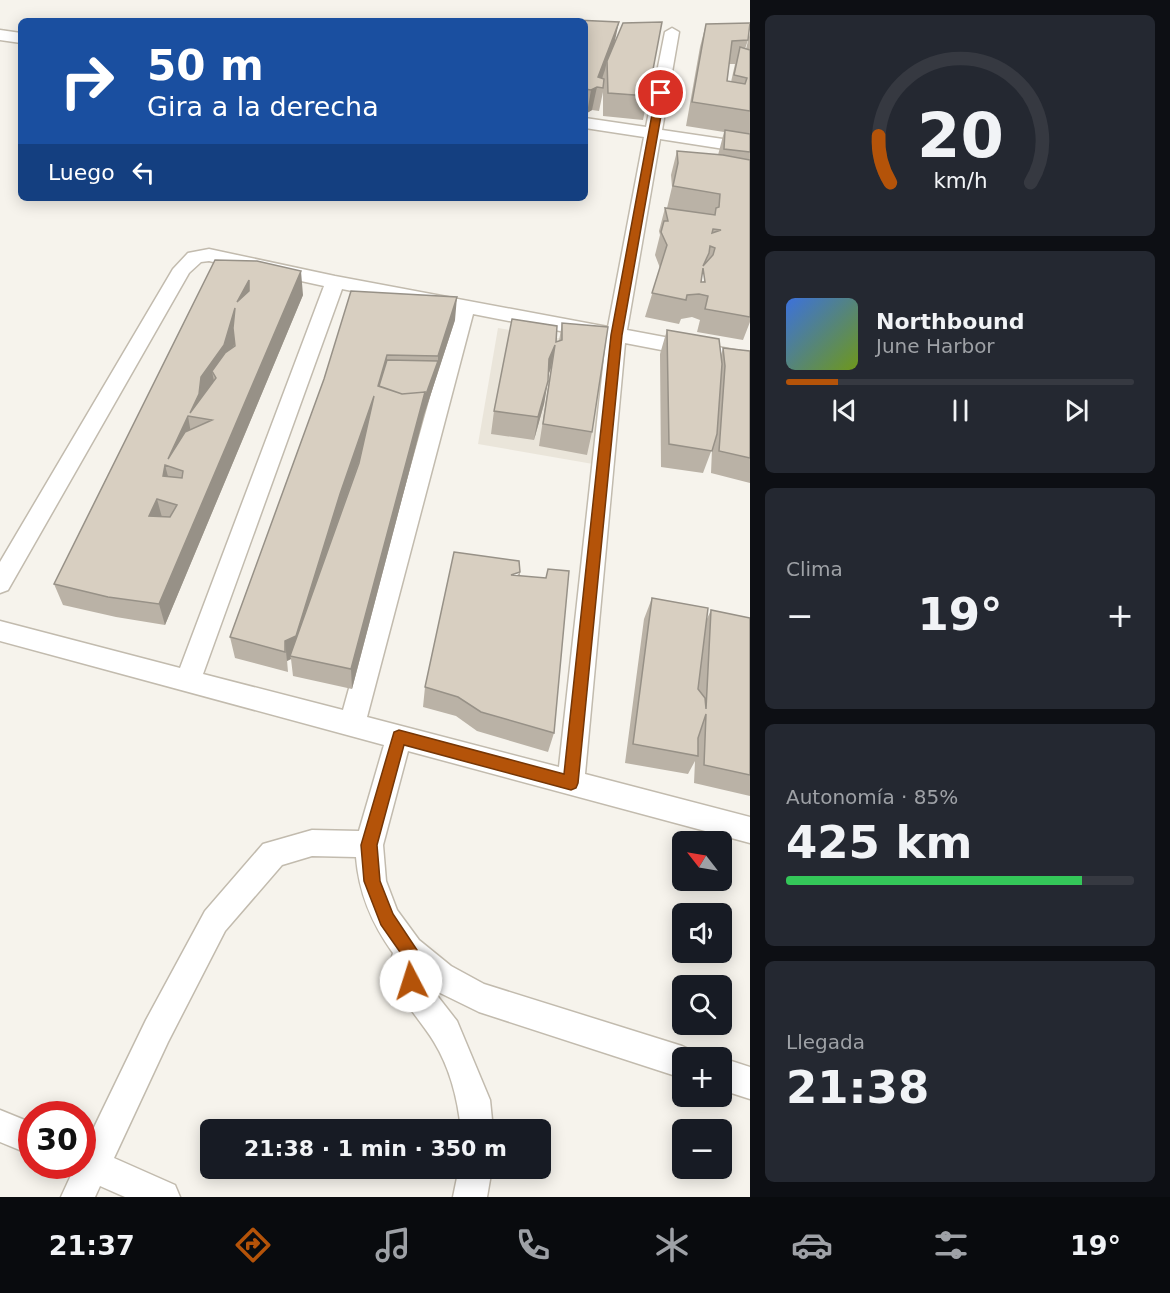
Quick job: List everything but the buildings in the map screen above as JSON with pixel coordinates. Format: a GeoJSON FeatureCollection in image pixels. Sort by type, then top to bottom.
{"type":"FeatureCollection","features":[{"type":"Feature","properties":{"kind":"street"},"geometry":{"type":"LineString","coordinates":[[571,783],[616,335],[672,32]]}},
{"type":"Feature","properties":{"kind":"street"},"geometry":{"type":"LineString","coordinates":[[0,35],[18,38]]}},
{"type":"Feature","properties":{"kind":"street"},"geometry":{"type":"LineString","coordinates":[[588,123],[750,148]]}},
{"type":"Feature","properties":{"kind":"street"},"geometry":{"type":"LineString","coordinates":[[0,583],[182,269],[195,257],[209,255],[335,282],[750,360]]}},
{"type":"Feature","properties":{"kind":"street"},"geometry":{"type":"LineString","coordinates":[[188,680],[335,282]]}},
{"type":"Feature","properties":{"kind":"street"},"geometry":{"type":"LineString","coordinates":[[352,724],[465,307]]}},
{"type":"Feature","properties":{"kind":"street"},"geometry":{"type":"LineString","coordinates":[[0,631],[750,830]]}},
{"type":"Feature","properties":{"kind":"street"},"geometry":{"type":"LineString","coordinates":[[399,737],[369,845],[372,881],[386,919],[409,950],[440,977],[479,997],[672,1059]]}},
{"type":"Feature","properties":{"kind":"street"},"geometry":{"type":"LineString","coordinates":[[96,1146],[215,921],[273,854],[312,843],[336,842],[369,845]]}},
{"type":"Feature","properties":{"kind":"street"},"geometry":{"type":"LineString","coordinates":[[409,950],[405,968],[417,993],[446,1032],[474,1100],[476,1119]]}},
{"type":"Feature","properties":{"kind":"street"},"geometry":{"type":"LineString","coordinates":[[732,1077],[750,1083]]}},
{"type":"Feature","properties":{"kind":"street"},"geometry":{"type":"LineString","coordinates":[[0,1126],[18,1133]]}},
{"type":"Feature","properties":{"kind":"street"},"geometry":{"type":"LineString","coordinates":[[96,1167],[163,1197]]}},
{"type":"Feature","properties":{"kind":"street"},"geometry":{"type":"LineString","coordinates":[[78,1197],[83,1179]]}},
{"type":"Feature","properties":{"kind":"street"},"geometry":{"type":"LineString","coordinates":[[470,1197],[474,1179]]}},
{"type":"Feature","properties":{"kind":"shaded area"},"geometry":{"type":"Polygon","coordinates":[[[498,328],[607,346],[593,464],[478,444],[498,328]]]}},
{"type":"Feature","properties":{"kind":"route"},"geometry":{"type":"LineString","coordinates":[[411,981],[405,968],[409,950],[386,919],[372,881],[369,845],[399,737],[571,783],[616,335],[661,93]]}}]}
